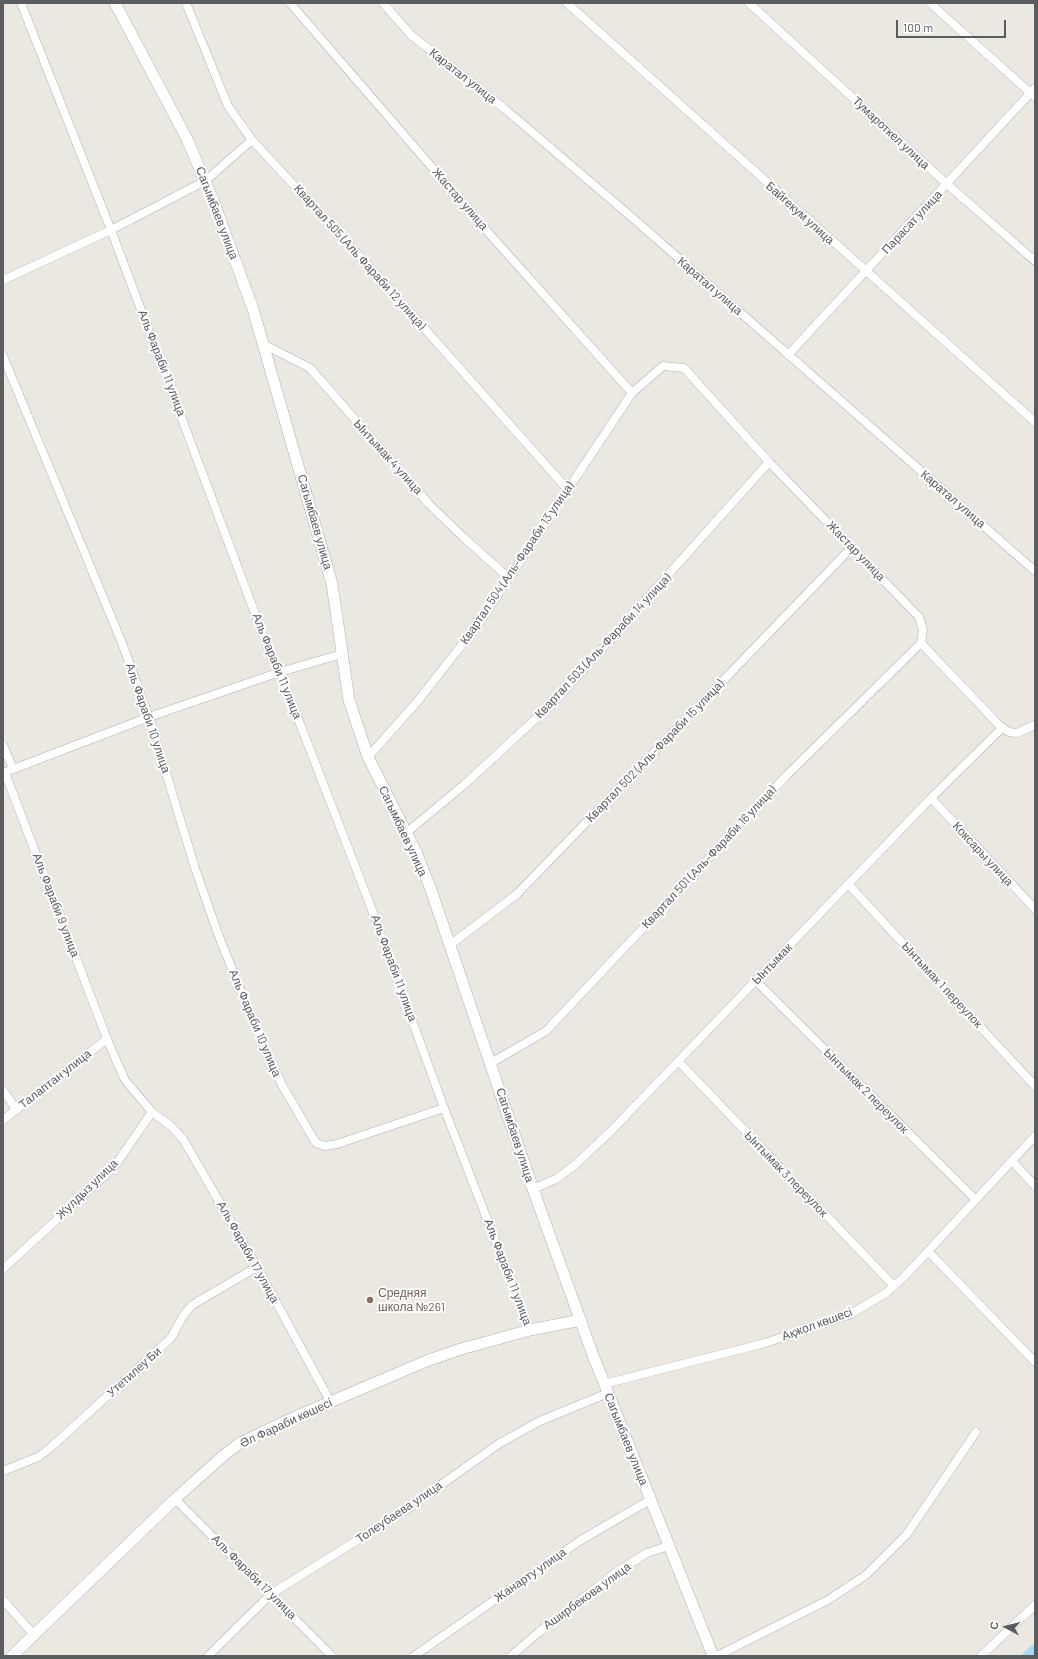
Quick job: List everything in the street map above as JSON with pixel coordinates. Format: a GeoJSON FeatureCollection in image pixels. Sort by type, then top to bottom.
{"type":"FeatureCollection","features":[{"type":"Feature","properties":{"kind":"street","name":"Аль Фараби 11 улица"},"geometry":{"type":"LineString","coordinates":[[21,3],[111,230],[266,640],[280,672],[369,902],[444,1108],[530,1330]]}},
{"type":"Feature","properties":{"kind":"street","name":"Сагымбаев улица"},"geometry":{"type":"LineString","coordinates":[[115,3],[187,139],[205,182],[253,309],[269,360],[332,584],[349,700],[368,757],[406,833],[430,887],[533,1190],[606,1389],[713,1656]]}},
{"type":"Feature","properties":{"kind":"street","name":"Квартал 505 (Аль Фараби 12 улица)"},"geometry":{"type":"LineString","coordinates":[[186,3],[228,106],[252,140],[376,274],[568,490]]}},
{"type":"Feature","properties":{"kind":"street","name":"Жастар улица"},"geometry":{"type":"LineString","coordinates":[[290,3],[494,239],[632,393]]}},
{"type":"Feature","properties":{"kind":"street","name":"Каратал улица"},"geometry":{"type":"LineString","coordinates":[[382,3],[411,35],[511,114],[635,220],[1035,571]]}},
{"type":"Feature","properties":{"kind":"street","name":"Байгекум улица"},"geometry":{"type":"LineString","coordinates":[[567,3],[1035,422]]}},
{"type":"Feature","properties":{"kind":"street","name":"Тумароткел улица"},"geometry":{"type":"LineString","coordinates":[[749,3],[947,184],[1035,261]]}},
{"type":"Feature","properties":{"kind":"street"},"geometry":{"type":"LineString","coordinates":[[930,3],[1033,93]]}},
{"type":"Feature","properties":{"kind":"street","name":"Парасат улица"},"geometry":{"type":"LineString","coordinates":[[788,355],[1033,93]]}},
{"type":"Feature","properties":{"kind":"street"},"geometry":{"type":"LineString","coordinates":[[3,280],[111,230],[205,182],[252,140]]}},
{"type":"Feature","properties":{"kind":"street","name":"Ынтымак 4 улица"},"geometry":{"type":"LineString","coordinates":[[263,344],[310,368],[429,504],[509,578]]}},
{"type":"Feature","properties":{"kind":"street","name":"Аль Фараби 10 улица"},"geometry":{"type":"LineString","coordinates":[[3,356],[119,636],[149,717],[195,868],[218,934],[252,1020],[282,1084],[316,1143],[325,1146],[337,1144],[444,1108]]}},
{"type":"Feature","properties":{"kind":"street","name":"Жастар улица"},"geometry":{"type":"LineString","coordinates":[[663,366],[684,368],[769,462],[919,617],[923,630],[921,643]]}},
{"type":"Feature","properties":{"kind":"street","name":"Квартал 504 (Аль-Фараби 13 улица)"},"geometry":{"type":"LineString","coordinates":[[368,757],[417,702],[479,623],[632,393],[663,366]]}},
{"type":"Feature","properties":{"kind":"street","name":"Квартал 503 (Аль-Фараби 14 улица)"},"geometry":{"type":"LineString","coordinates":[[406,833],[465,784],[557,699],[769,462]]}},
{"type":"Feature","properties":{"kind":"street","name":"Квартал 502 (Аль-Фараби 15 улица)"},"geometry":{"type":"LineString","coordinates":[[450,945],[517,894],[852,547]]}},
{"type":"Feature","properties":{"kind":"street"},"geometry":{"type":"LineString","coordinates":[[921,643],[1002,728],[1009,732],[1017,733],[1035,725]]}},
{"type":"Feature","properties":{"kind":"street","name":"Квартал 501 (Аль-Фараби 16 улица)"},"geometry":{"type":"LineString","coordinates":[[491,1063],[546,1031],[788,774],[921,643]]}},
{"type":"Feature","properties":{"kind":"street"},"geometry":{"type":"LineString","coordinates":[[7,772],[149,717],[280,672],[342,654]]}},
{"type":"Feature","properties":{"kind":"street","name":"Ынтымак"},"geometry":{"type":"LineString","coordinates":[[533,1190],[556,1179],[575,1165],[612,1130],[931,798],[1002,728]]}},
{"type":"Feature","properties":{"kind":"street","name":"Аль Фараби 9 улица"},"geometry":{"type":"LineString","coordinates":[[3,745],[7,772],[107,1039]]}},
{"type":"Feature","properties":{"kind":"street","name":"Коксары улица"},"geometry":{"type":"LineString","coordinates":[[931,798],[1035,909]]}},
{"type":"Feature","properties":{"kind":"street","name":"Ынтымак 1 переулок"},"geometry":{"type":"LineString","coordinates":[[848,884],[1035,1086]]}},
{"type":"Feature","properties":{"kind":"street","name":"Ынтымак 2 переулок"},"geometry":{"type":"LineString","coordinates":[[756,981],[976,1200]]}},
{"type":"Feature","properties":{"kind":"street"},"geometry":{"type":"LineString","coordinates":[[107,1039],[125,1080],[152,1112]]}},
{"type":"Feature","properties":{"kind":"street","name":"Талаптан улица"},"geometry":{"type":"LineString","coordinates":[[3,1120],[107,1039]]}},
{"type":"Feature","properties":{"kind":"street","name":"Ынтымак 3 переулок"},"geometry":{"type":"LineString","coordinates":[[678,1062],[894,1286]]}},
{"type":"Feature","properties":{"kind":"street"},"geometry":{"type":"LineString","coordinates":[[3,1090],[16,1109]]}},
{"type":"Feature","properties":{"kind":"street","name":"Аль Фараби 17 улица"},"geometry":{"type":"LineString","coordinates":[[152,1112],[171,1126],[183,1139],[257,1267],[330,1401]]}},
{"type":"Feature","properties":{"kind":"street","name":"Жулдыз улица"},"geometry":{"type":"LineString","coordinates":[[3,1269],[114,1167],[152,1112]]}},
{"type":"Feature","properties":{"kind":"street","name":"Ақжол көшесі"},"geometry":{"type":"LineString","coordinates":[[606,1389],[772,1340],[851,1314],[886,1293],[894,1286],[1035,1136]]}},
{"type":"Feature","properties":{"kind":"street"},"geometry":{"type":"LineString","coordinates":[[1012,1161],[1035,1186]]}},
{"type":"Feature","properties":{"kind":"street"},"geometry":{"type":"LineString","coordinates":[[928,1251],[1035,1362]]}},
{"type":"Feature","properties":{"kind":"street","name":"Утетилеу Би"},"geometry":{"type":"LineString","coordinates":[[3,1471],[38,1457],[49,1449],[172,1338],[192,1305],[257,1267]]}},
{"type":"Feature","properties":{"kind":"street","name":"Әл Фараби көшесі"},"geometry":{"type":"LineString","coordinates":[[17,1654],[34,1635],[175,1499],[223,1456],[240,1443],[330,1401],[429,1360],[461,1349],[530,1330],[581,1320]]}},
{"type":"Feature","properties":{"kind":"street","name":"Толеубаева улица"},"geometry":{"type":"LineString","coordinates":[[208,1656],[270,1594],[404,1511],[500,1443],[540,1421],[606,1389]]}},
{"type":"Feature","properties":{"kind":"street"},"geometry":{"type":"LineString","coordinates":[[717,1656],[828,1600],[866,1575],[907,1534],[976,1432]]}},
{"type":"Feature","properties":{"kind":"street","name":"Аль Фараби 17 улица"},"geometry":{"type":"LineString","coordinates":[[175,1499],[332,1656]]}},
{"type":"Feature","properties":{"kind":"street","name":"Жанарту улица"},"geometry":{"type":"LineString","coordinates":[[414,1656],[581,1540],[650,1500]]}},
{"type":"Feature","properties":{"kind":"street","name":"Аширбекова улица"},"geometry":{"type":"LineString","coordinates":[[512,1656],[539,1632],[618,1571],[647,1554],[668,1546]]}},
{"type":"Feature","properties":{"kind":"street"},"geometry":{"type":"LineString","coordinates":[[3,1600],[34,1635]]}},
{"type":"Feature","properties":{"kind":"street"},"geometry":{"type":"LineString","coordinates":[[981,1656],[1035,1605]]}},
{"type":"Feature","properties":{"kind":"waterway"},"geometry":{"type":"LineString","coordinates":[[1026,1656],[1035,1648]]}},
{"type":"Feature","properties":{"kind":"place","name":"Средняя школа №261"},"geometry":{"type":"Point","coordinates":[370,1300]}}]}
